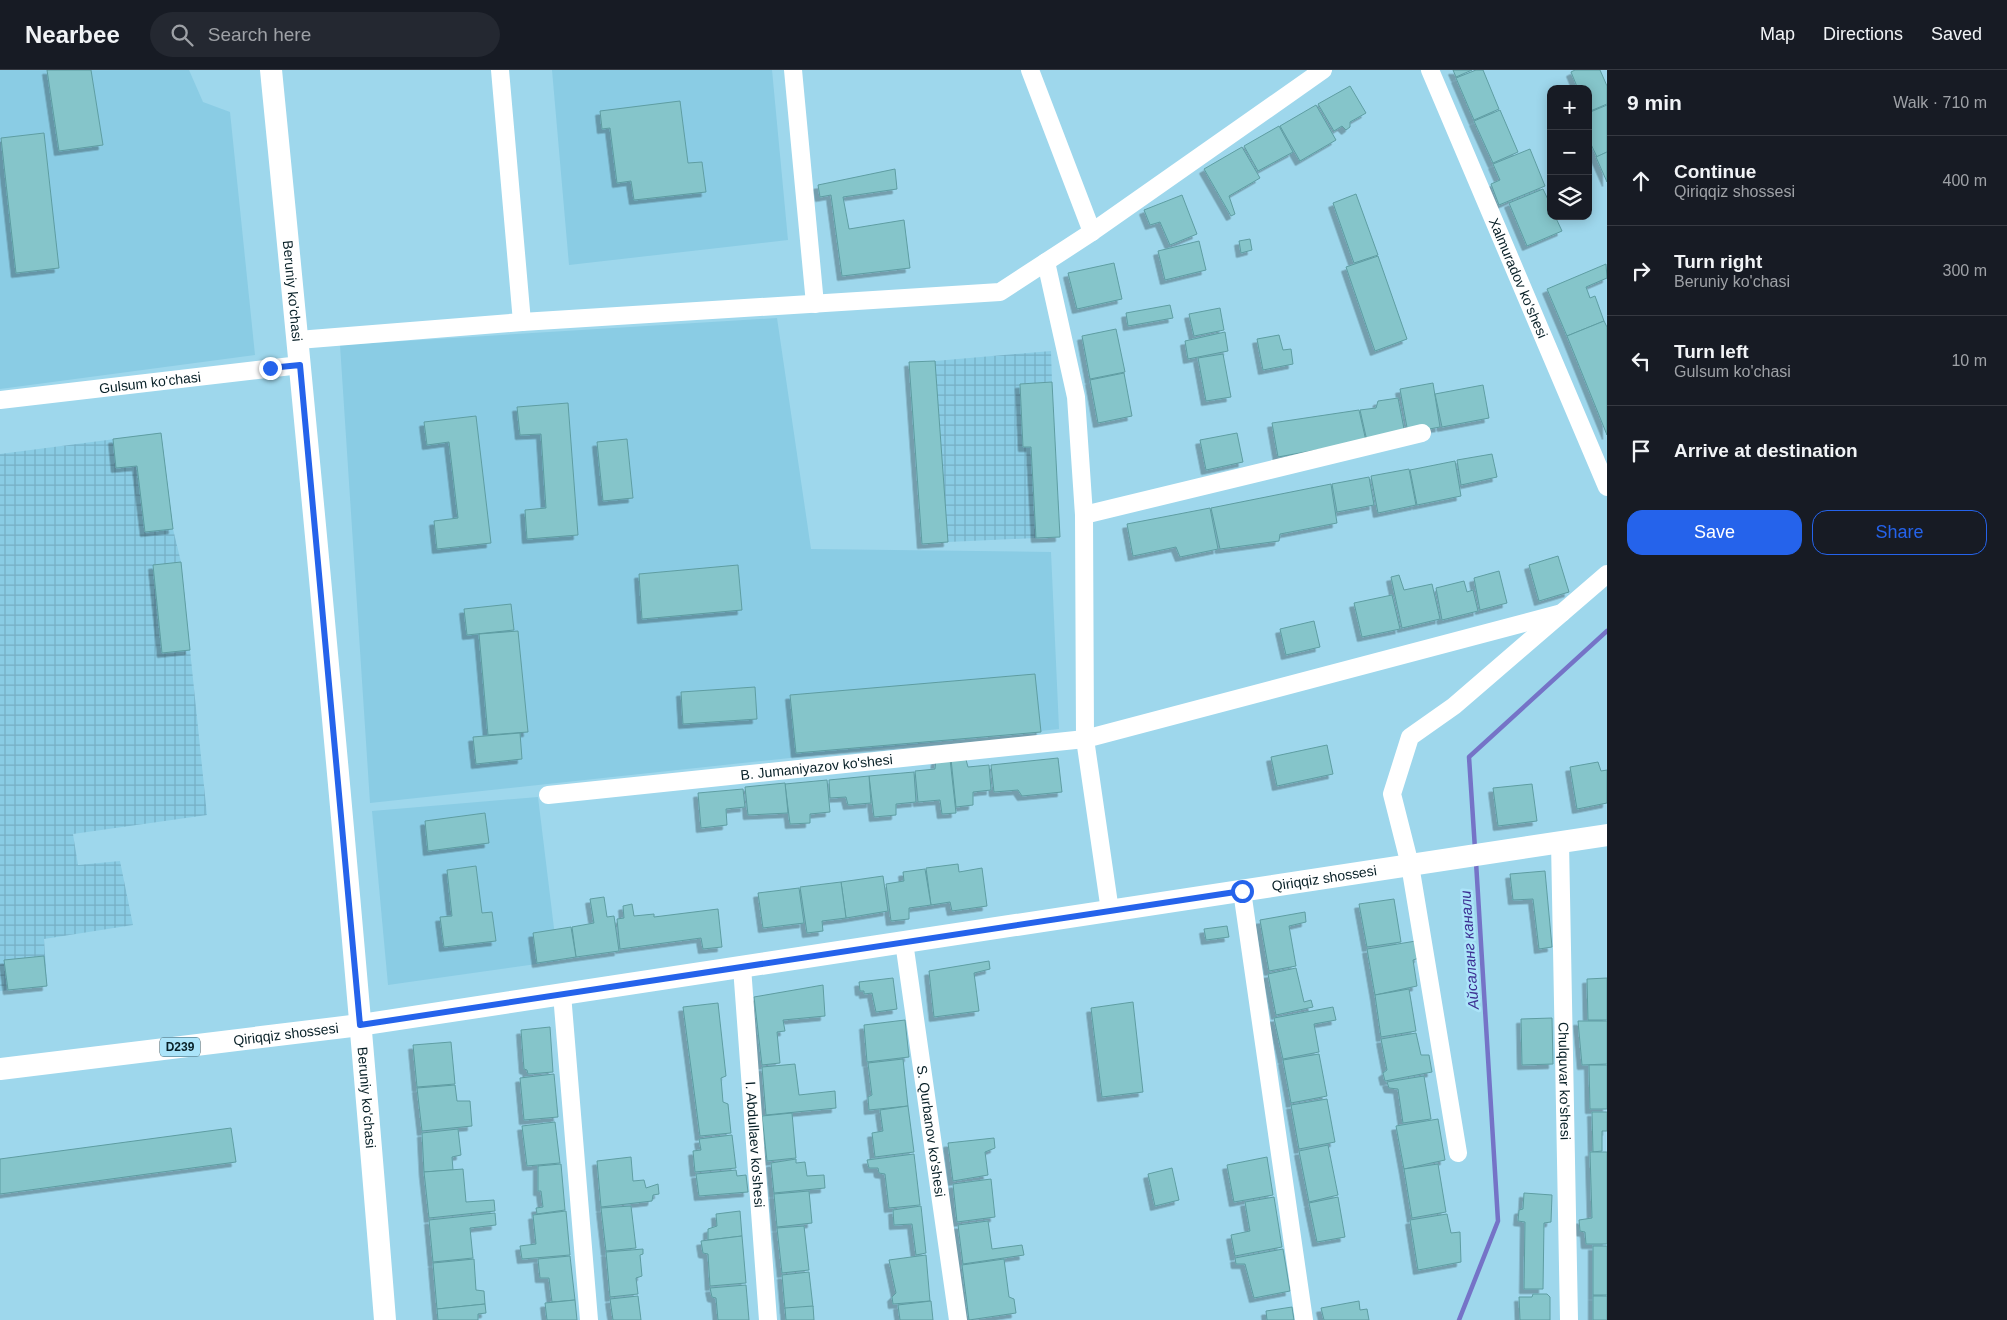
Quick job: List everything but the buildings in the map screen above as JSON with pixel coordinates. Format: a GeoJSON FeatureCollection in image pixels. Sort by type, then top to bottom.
{"type":"FeatureCollection","features":[{"type":"Feature","properties":{"kind":"main road","name":"Beruniy ko'chasi"},"geometry":{"type":"LineString","coordinates":[[271,70],[298,340],[385,1320]]}},
{"type":"Feature","properties":{"kind":"main road","name":"Qiriqqiz shossesi"},"geometry":{"type":"LineString","coordinates":[[0,1069],[360,1025],[1607,835]]}},
{"type":"Feature","properties":{"kind":"street"},"geometry":{"type":"LineString","coordinates":[[500,70],[522,322]]}},
{"type":"Feature","properties":{"kind":"street"},"geometry":{"type":"LineString","coordinates":[[793,70],[815,304]]}},
{"type":"Feature","properties":{"kind":"street"},"geometry":{"type":"LineString","coordinates":[[1030,70],[1092,232]]}},
{"type":"Feature","properties":{"kind":"street"},"geometry":{"type":"LineString","coordinates":[[298,340],[522,322],[1000,292],[1092,232],[1323,70]]}},
{"type":"Feature","properties":{"kind":"street","name":"Xalmuradov ko'shesi"},"geometry":{"type":"LineString","coordinates":[[1430,70],[1607,487]]}},
{"type":"Feature","properties":{"kind":"street"},"geometry":{"type":"LineString","coordinates":[[1046,262],[1076,397],[1084,515],[1085,739],[1110,911]]}},
{"type":"Feature","properties":{"kind":"street","name":"Gulsum ko'chasi"},"geometry":{"type":"LineString","coordinates":[[0,400],[300,365]]}},
{"type":"Feature","properties":{"kind":"street"},"geometry":{"type":"LineString","coordinates":[[1084,515],[1422,433]]}},
{"type":"Feature","properties":{"kind":"street"},"geometry":{"type":"LineString","coordinates":[[1458,1154],[1410,865],[1392,794],[1410,737],[1454,706],[1607,574]]}},
{"type":"Feature","properties":{"kind":"street","name":"B. Jumaniyazov ko'shesi"},"geometry":{"type":"LineString","coordinates":[[548,795],[1085,739],[1562,613]]}},
{"type":"Feature","properties":{"kind":"street","name":"Chulquvar ko'shesi"},"geometry":{"type":"LineString","coordinates":[[1560,842],[1569,1320]]}},
{"type":"Feature","properties":{"kind":"street"},"geometry":{"type":"LineString","coordinates":[[1242,891],[1304,1320]]}},
{"type":"Feature","properties":{"kind":"street","name":"S. Qurbanov ko'shesi"},"geometry":{"type":"LineString","coordinates":[[904,942],[958,1320]]}},
{"type":"Feature","properties":{"kind":"street","name":"I. Abdullaev ko'shesi"},"geometry":{"type":"LineString","coordinates":[[742,967],[768,1320]]}},
{"type":"Feature","properties":{"kind":"street"},"geometry":{"type":"LineString","coordinates":[[562,994],[589,1320]]}},
{"type":"Feature","properties":{"kind":"shaded area"},"geometry":{"type":"Polygon","coordinates":[[[0,70],[189,70],[203,102],[230,112],[255,355],[0,389],[0,70]]]}},
{"type":"Feature","properties":{"kind":"shaded area"},"geometry":{"type":"Polygon","coordinates":[[[552,70],[772,70],[788,240],[569,265],[552,70]]]}},
{"type":"Feature","properties":{"kind":"shaded area"},"geometry":{"type":"Polygon","coordinates":[[[777,318],[811,549],[1051,552],[1059,729],[370,803],[340,345],[777,318]]]}},
{"type":"Feature","properties":{"kind":"shaded area"},"geometry":{"type":"Polygon","coordinates":[[[1051,351],[1052,382],[1020,384],[1023,447],[1031,447],[1036,538],[948,542],[935,361],[1051,351]]]}},
{"type":"Feature","properties":{"kind":"shaded area"},"geometry":{"type":"Polygon","coordinates":[[[161,433],[173,529],[181,562],[207,815],[73,834],[78,865],[120,861],[133,925],[44,939],[47,986],[0,991],[0,454],[161,433]]]}},
{"type":"Feature","properties":{"kind":"shaded area"},"geometry":{"type":"Polygon","coordinates":[[[538,797],[558,961],[388,985],[372,811],[538,797]]]}},
{"type":"Feature","properties":{"kind":"waterway","name":"Айсаланг канали"},"geometry":{"type":"LineString","coordinates":[[1475,849],[1469,757],[1607,631]]}},
{"type":"Feature","properties":{"kind":"waterway","name":"Айсаланг канали"},"geometry":{"type":"LineString","coordinates":[[1459,1320],[1498,1221],[1476,862]]}},
{"type":"Feature","properties":{"kind":"route"},"geometry":{"type":"LineString","coordinates":[[270,368],[300,365],[360,1025],[1242,891]]}}]}
